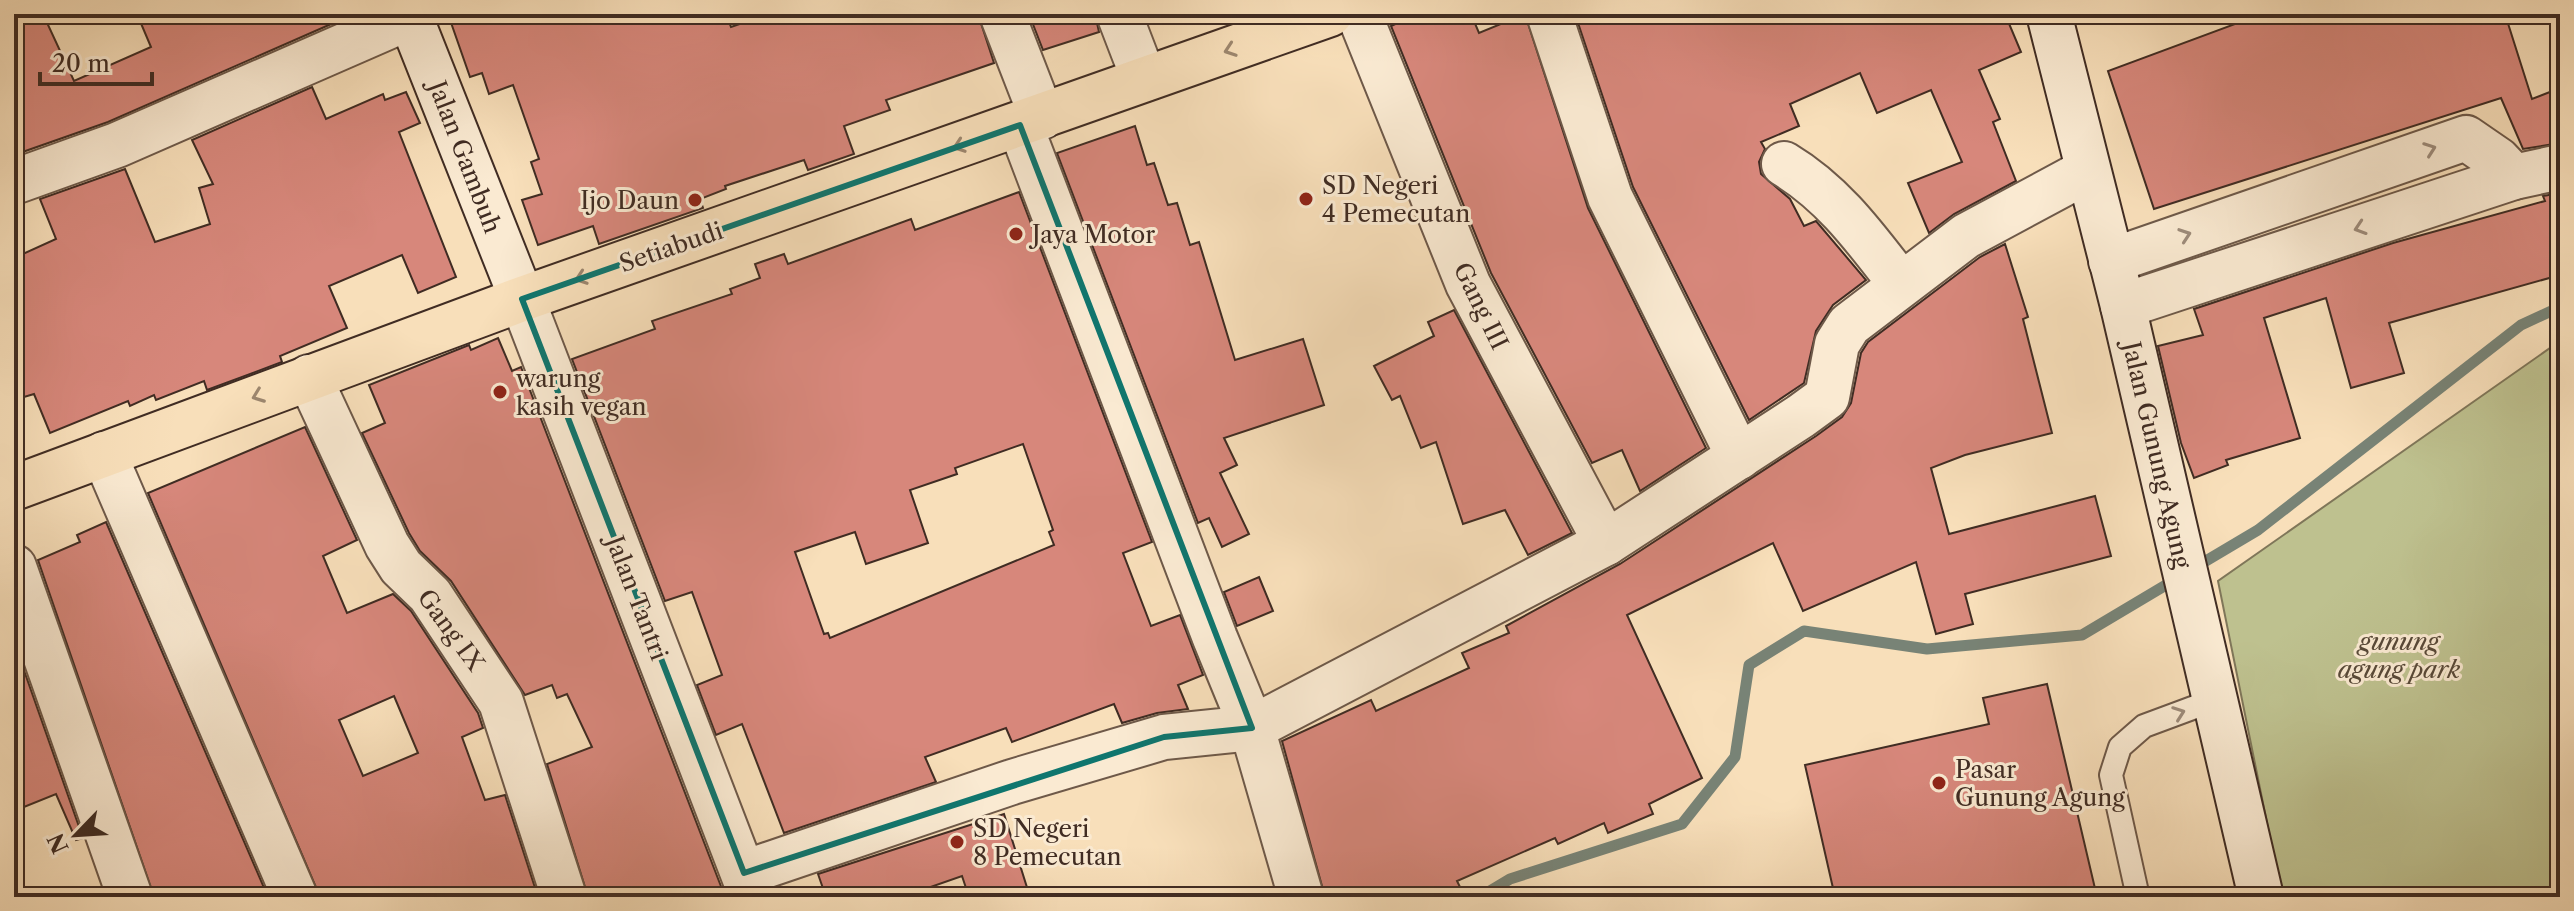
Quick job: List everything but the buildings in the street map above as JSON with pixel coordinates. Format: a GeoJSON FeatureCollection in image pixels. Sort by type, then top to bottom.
{"type":"FeatureCollection","features":[{"type":"Feature","properties":{"kind":"main road","name":"Setiabudi"},"geometry":{"type":"LineString","coordinates":[[14,488],[522,299],[1330,14]]}},
{"type":"Feature","properties":{"kind":"street"},"geometry":{"type":"LineString","coordinates":[[1002,14],[1031,121],[1215,638],[1252,728],[1301,897]]}},
{"type":"Feature","properties":{"kind":"street"},"geometry":{"type":"LineString","coordinates":[[1119,14],[1144,79]]}},
{"type":"Feature","properties":{"kind":"street","name":"Gang III"},"geometry":{"type":"LineString","coordinates":[[1359,14],[1468,284],[1606,543]]}},
{"type":"Feature","properties":{"kind":"street"},"geometry":{"type":"LineString","coordinates":[[1549,14],[1610,197],[1739,457]]}},
{"type":"Feature","properties":{"kind":"street","name":"Jalan Gunung Agung"},"geometry":{"type":"LineString","coordinates":[[2049,14],[2123,306],[2261,897]]}},
{"type":"Feature","properties":{"kind":"street"},"geometry":{"type":"LineString","coordinates":[[14,182],[117,145],[410,15]]}},
{"type":"Feature","properties":{"kind":"street","name":"Jalan Gambuh"},"geometry":{"type":"LineString","coordinates":[[410,15],[522,299]]}},
{"type":"Feature","properties":{"kind":"street"},"geometry":{"type":"LineString","coordinates":[[2111,261],[2466,138],[2498,160],[2514,177]]}},
{"type":"Feature","properties":{"kind":"street"},"geometry":{"type":"LineString","coordinates":[[1784,164],[1814,183],[1833,201],[1901,284]]}},
{"type":"Feature","properties":{"kind":"street"},"geometry":{"type":"LineString","coordinates":[[2123,306],[2514,177],[2560,167]]}},
{"type":"Feature","properties":{"kind":"street"},"geometry":{"type":"LineString","coordinates":[[750,891],[1012,782],[1164,737],[1252,728],[1606,543],[1827,397],[1837,344],[1849,325],[1901,284],[1966,236],[2087,171]]}},
{"type":"Feature","properties":{"kind":"street","name":"Jalan Tantri"},"geometry":{"type":"LineString","coordinates":[[522,299],[750,891]]}},
{"type":"Feature","properties":{"kind":"street","name":"Gang IX"},"geometry":{"type":"LineString","coordinates":[[309,377],[387,545],[401,567],[430,595],[501,702],[564,897]]}},
{"type":"Feature","properties":{"kind":"street"},"geometry":{"type":"LineString","coordinates":[[104,454],[295,897]]}},
{"type":"Feature","properties":{"kind":"street"},"geometry":{"type":"LineString","coordinates":[[14,567],[130,897]]}},
{"type":"Feature","properties":{"kind":"lane"},"geometry":{"type":"LineString","coordinates":[[2138,897],[2111,775],[2120,747],[2144,726],[2214,700]]}},
{"type":"Feature","properties":{"kind":"highlighted area"},"geometry":{"type":"Polygon","coordinates":[[[1020,125],[1252,728],[1164,737],[744,873],[522,299],[1020,125]]]}},
{"type":"Feature","properties":{"kind":"green space","name":"gunung agung park"},"geometry":{"type":"Polygon","coordinates":[[[2560,341],[2560,897],[2282,897],[2218,581],[2560,341]]]}},
{"type":"Feature","properties":{"kind":"waterway"},"geometry":{"type":"LineString","coordinates":[[2194,568],[2258,530],[2521,325],[2560,307]]}},
{"type":"Feature","properties":{"kind":"waterway"},"geometry":{"type":"LineString","coordinates":[[1480,897],[1510,879],[1682,824],[1735,757],[1749,665],[1804,631],[1927,649],[2082,635],[2176,579]]}},
{"type":"Feature","properties":{"kind":"place","name":"SD Negeri 4 Pemecutan"},"geometry":{"type":"Point","coordinates":[1306,199]}},
{"type":"Feature","properties":{"kind":"place","name":"Ijo Daun"},"geometry":{"type":"Point","coordinates":[695,200]}},
{"type":"Feature","properties":{"kind":"place","name":"Jaya Motor"},"geometry":{"type":"Point","coordinates":[1016,234]}},
{"type":"Feature","properties":{"kind":"place","name":"warung kasih vegan"},"geometry":{"type":"Point","coordinates":[500,392]}},
{"type":"Feature","properties":{"kind":"place","name":"Pasar Gunung Agung"},"geometry":{"type":"Point","coordinates":[1939,783]}},
{"type":"Feature","properties":{"kind":"place","name":"SD Negeri 8 Pemecutan"},"geometry":{"type":"Point","coordinates":[957,842]}}]}
